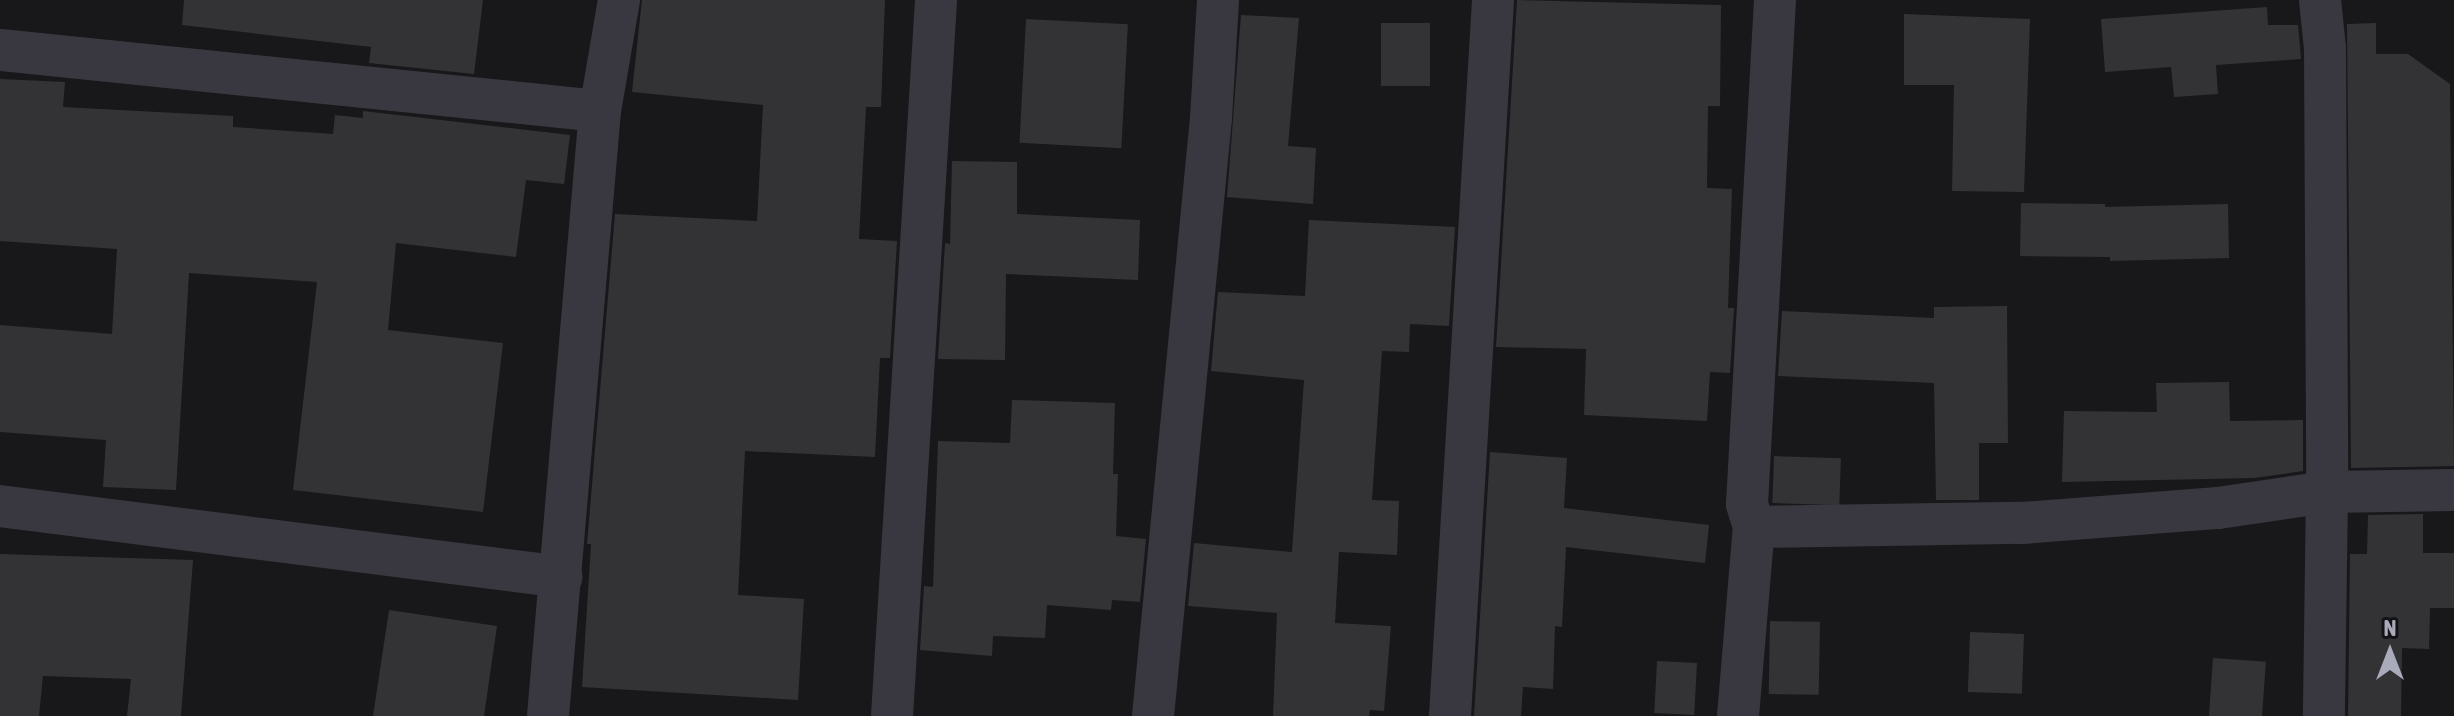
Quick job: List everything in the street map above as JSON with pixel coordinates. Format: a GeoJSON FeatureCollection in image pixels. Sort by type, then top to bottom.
{"type":"FeatureCollection","features":[{"type":"Feature","properties":{"kind":"street"},"geometry":{"type":"LineString","coordinates":[[548,716],[600,111],[619,0]]}},
{"type":"Feature","properties":{"kind":"street"},"geometry":{"type":"LineString","coordinates":[[892,716],[936,0]]}},
{"type":"Feature","properties":{"kind":"street"},"geometry":{"type":"LineString","coordinates":[[1153,716],[1211,118],[1218,0]]}},
{"type":"Feature","properties":{"kind":"street"},"geometry":{"type":"LineString","coordinates":[[1450,716],[1493,0]]}},
{"type":"Feature","properties":{"kind":"street"},"geometry":{"type":"LineString","coordinates":[[1738,716],[1754,527],[1747,504],[1775,0]]}},
{"type":"Feature","properties":{"kind":"street"},"geometry":{"type":"LineString","coordinates":[[2320,0],[2325,48],[2327,492],[2324,716]]}},
{"type":"Feature","properties":{"kind":"street"},"geometry":{"type":"LineString","coordinates":[[0,50],[600,111]]}},
{"type":"Feature","properties":{"kind":"street"},"geometry":{"type":"LineString","coordinates":[[1754,527],[2022,523],[2218,508],[2327,492],[2454,490]]}},
{"type":"Feature","properties":{"kind":"street"},"geometry":{"type":"LineString","coordinates":[[0,506],[562,577]]}},
{"type":"Feature","properties":{"kind":"building"},"geometry":{"type":"Polygon","coordinates":[[[184,0],[483,0],[474,74],[369,63],[371,47],[182,25],[184,0]]]}},
{"type":"Feature","properties":{"kind":"building"},"geometry":{"type":"Polygon","coordinates":[[[642,0],[885,0],[881,107],[866,107],[859,239],[897,241],[890,358],[880,358],[875,457],[745,451],[738,595],[804,599],[798,700],[582,687],[591,544],[587,544],[615,214],[757,221],[763,105],[632,92],[642,0]]]}},
{"type":"Feature","properties":{"kind":"building"},"geometry":{"type":"Polygon","coordinates":[[[1517,0],[1721,5],[1720,106],[1708,106],[1707,188],[1732,189],[1728,308],[1734,308],[1730,373],[1710,372],[1707,421],[1584,415],[1586,349],[1496,347],[1517,0]]]}},
{"type":"Feature","properties":{"kind":"building"},"geometry":{"type":"Polygon","coordinates":[[[2267,7],[2268,25],[2298,25],[2301,59],[2216,65],[2218,94],[2174,97],[2171,67],[2105,72],[2101,19],[2267,7]]]}},
{"type":"Feature","properties":{"kind":"building"},"geometry":{"type":"Polygon","coordinates":[[[1904,14],[2030,19],[2024,192],[1952,191],[1954,85],[1904,85],[1904,14]]]}},
{"type":"Feature","properties":{"kind":"building"},"geometry":{"type":"Polygon","coordinates":[[[1241,15],[1299,18],[1288,146],[1316,148],[1313,204],[1227,197],[1241,15]]]}},
{"type":"Feature","properties":{"kind":"building"},"geometry":{"type":"Polygon","coordinates":[[[1026,19],[1128,24],[1121,148],[1020,143],[1026,19]]]}},
{"type":"Feature","properties":{"kind":"building"},"geometry":{"type":"Polygon","coordinates":[[[1381,23],[1430,23],[1430,86],[1381,86],[1381,23]]]}},
{"type":"Feature","properties":{"kind":"building"},"geometry":{"type":"Polygon","coordinates":[[[2376,23],[2376,54],[2408,54],[2450,84],[2454,466],[2351,468],[2347,24],[2376,23]]]}},
{"type":"Feature","properties":{"kind":"building"},"geometry":{"type":"Polygon","coordinates":[[[0,79],[65,82],[63,107],[233,116],[233,127],[333,134],[335,115],[363,118],[363,111],[570,135],[564,184],[526,180],[516,257],[396,243],[388,330],[503,343],[483,512],[293,490],[317,282],[189,273],[176,490],[103,487],[106,440],[0,432],[0,325],[112,334],[117,249],[0,241],[0,79]]]}},
{"type":"Feature","properties":{"kind":"building"},"geometry":{"type":"Polygon","coordinates":[[[952,161],[1017,162],[1017,214],[1140,220],[1138,280],[1006,274],[1005,360],[938,359],[945,243],[950,244],[952,161]]]}},
{"type":"Feature","properties":{"kind":"building"},"geometry":{"type":"Polygon","coordinates":[[[2021,203],[2105,204],[2105,207],[2228,204],[2229,258],[2110,261],[2110,257],[2020,256],[2021,203]]]}},
{"type":"Feature","properties":{"kind":"building"},"geometry":{"type":"Polygon","coordinates":[[[1309,220],[1455,227],[1449,326],[1410,324],[1409,352],[1382,351],[1372,500],[1399,501],[1397,555],[1339,552],[1335,623],[1391,626],[1384,711],[1370,710],[1369,716],[1273,716],[1277,613],[1188,606],[1194,543],[1292,552],[1304,380],[1211,371],[1218,292],[1305,296],[1309,220]]]}},
{"type":"Feature","properties":{"kind":"building"},"geometry":{"type":"Polygon","coordinates":[[[2007,306],[2008,443],[1979,443],[1979,500],[1936,500],[1934,383],[1778,376],[1782,311],[1934,318],[1934,307],[2007,306]]]}},
{"type":"Feature","properties":{"kind":"building"},"geometry":{"type":"Polygon","coordinates":[[[2229,382],[2230,421],[2303,420],[2303,471],[2254,478],[2062,482],[2064,411],[2157,412],[2156,383],[2229,382]]]}},
{"type":"Feature","properties":{"kind":"building"},"geometry":{"type":"Polygon","coordinates":[[[1012,400],[1115,403],[1113,474],[1118,474],[1116,536],[1146,539],[1140,602],[1112,600],[1111,610],[1047,605],[1045,638],[993,636],[992,656],[920,650],[924,586],[933,587],[938,441],[1010,443],[1012,400]]]}},
{"type":"Feature","properties":{"kind":"building"},"geometry":{"type":"Polygon","coordinates":[[[1490,452],[1567,458],[1564,508],[1709,525],[1705,563],[1566,547],[1562,627],[1555,626],[1553,689],[1523,687],[1521,716],[1474,716],[1490,452]]]}},
{"type":"Feature","properties":{"kind":"building"},"geometry":{"type":"Polygon","coordinates":[[[1774,456],[1841,458],[1839,505],[1772,503],[1774,456]]]}},
{"type":"Feature","properties":{"kind":"building"},"geometry":{"type":"Polygon","coordinates":[[[2423,514],[2423,553],[2454,553],[2454,608],[2430,608],[2429,649],[2402,648],[2401,716],[2348,716],[2350,554],[2367,554],[2368,515],[2423,514]]]}},
{"type":"Feature","properties":{"kind":"building"},"geometry":{"type":"Polygon","coordinates":[[[0,554],[193,560],[181,716],[127,716],[131,679],[43,676],[39,716],[0,716],[0,554]]]}},
{"type":"Feature","properties":{"kind":"building"},"geometry":{"type":"Polygon","coordinates":[[[389,610],[497,626],[484,716],[373,716],[389,610]]]}},
{"type":"Feature","properties":{"kind":"building"},"geometry":{"type":"Polygon","coordinates":[[[1770,621],[1820,622],[1819,695],[1769,694],[1770,621]]]}},
{"type":"Feature","properties":{"kind":"building"},"geometry":{"type":"Polygon","coordinates":[[[1970,632],[2024,634],[2022,694],[1968,692],[1970,632]]]}},
{"type":"Feature","properties":{"kind":"building"},"geometry":{"type":"Polygon","coordinates":[[[2213,658],[2266,662],[2262,716],[2209,716],[2213,658]]]}},
{"type":"Feature","properties":{"kind":"building"},"geometry":{"type":"Polygon","coordinates":[[[1657,661],[1697,663],[1694,715],[1654,713],[1657,661]]]}}]}
